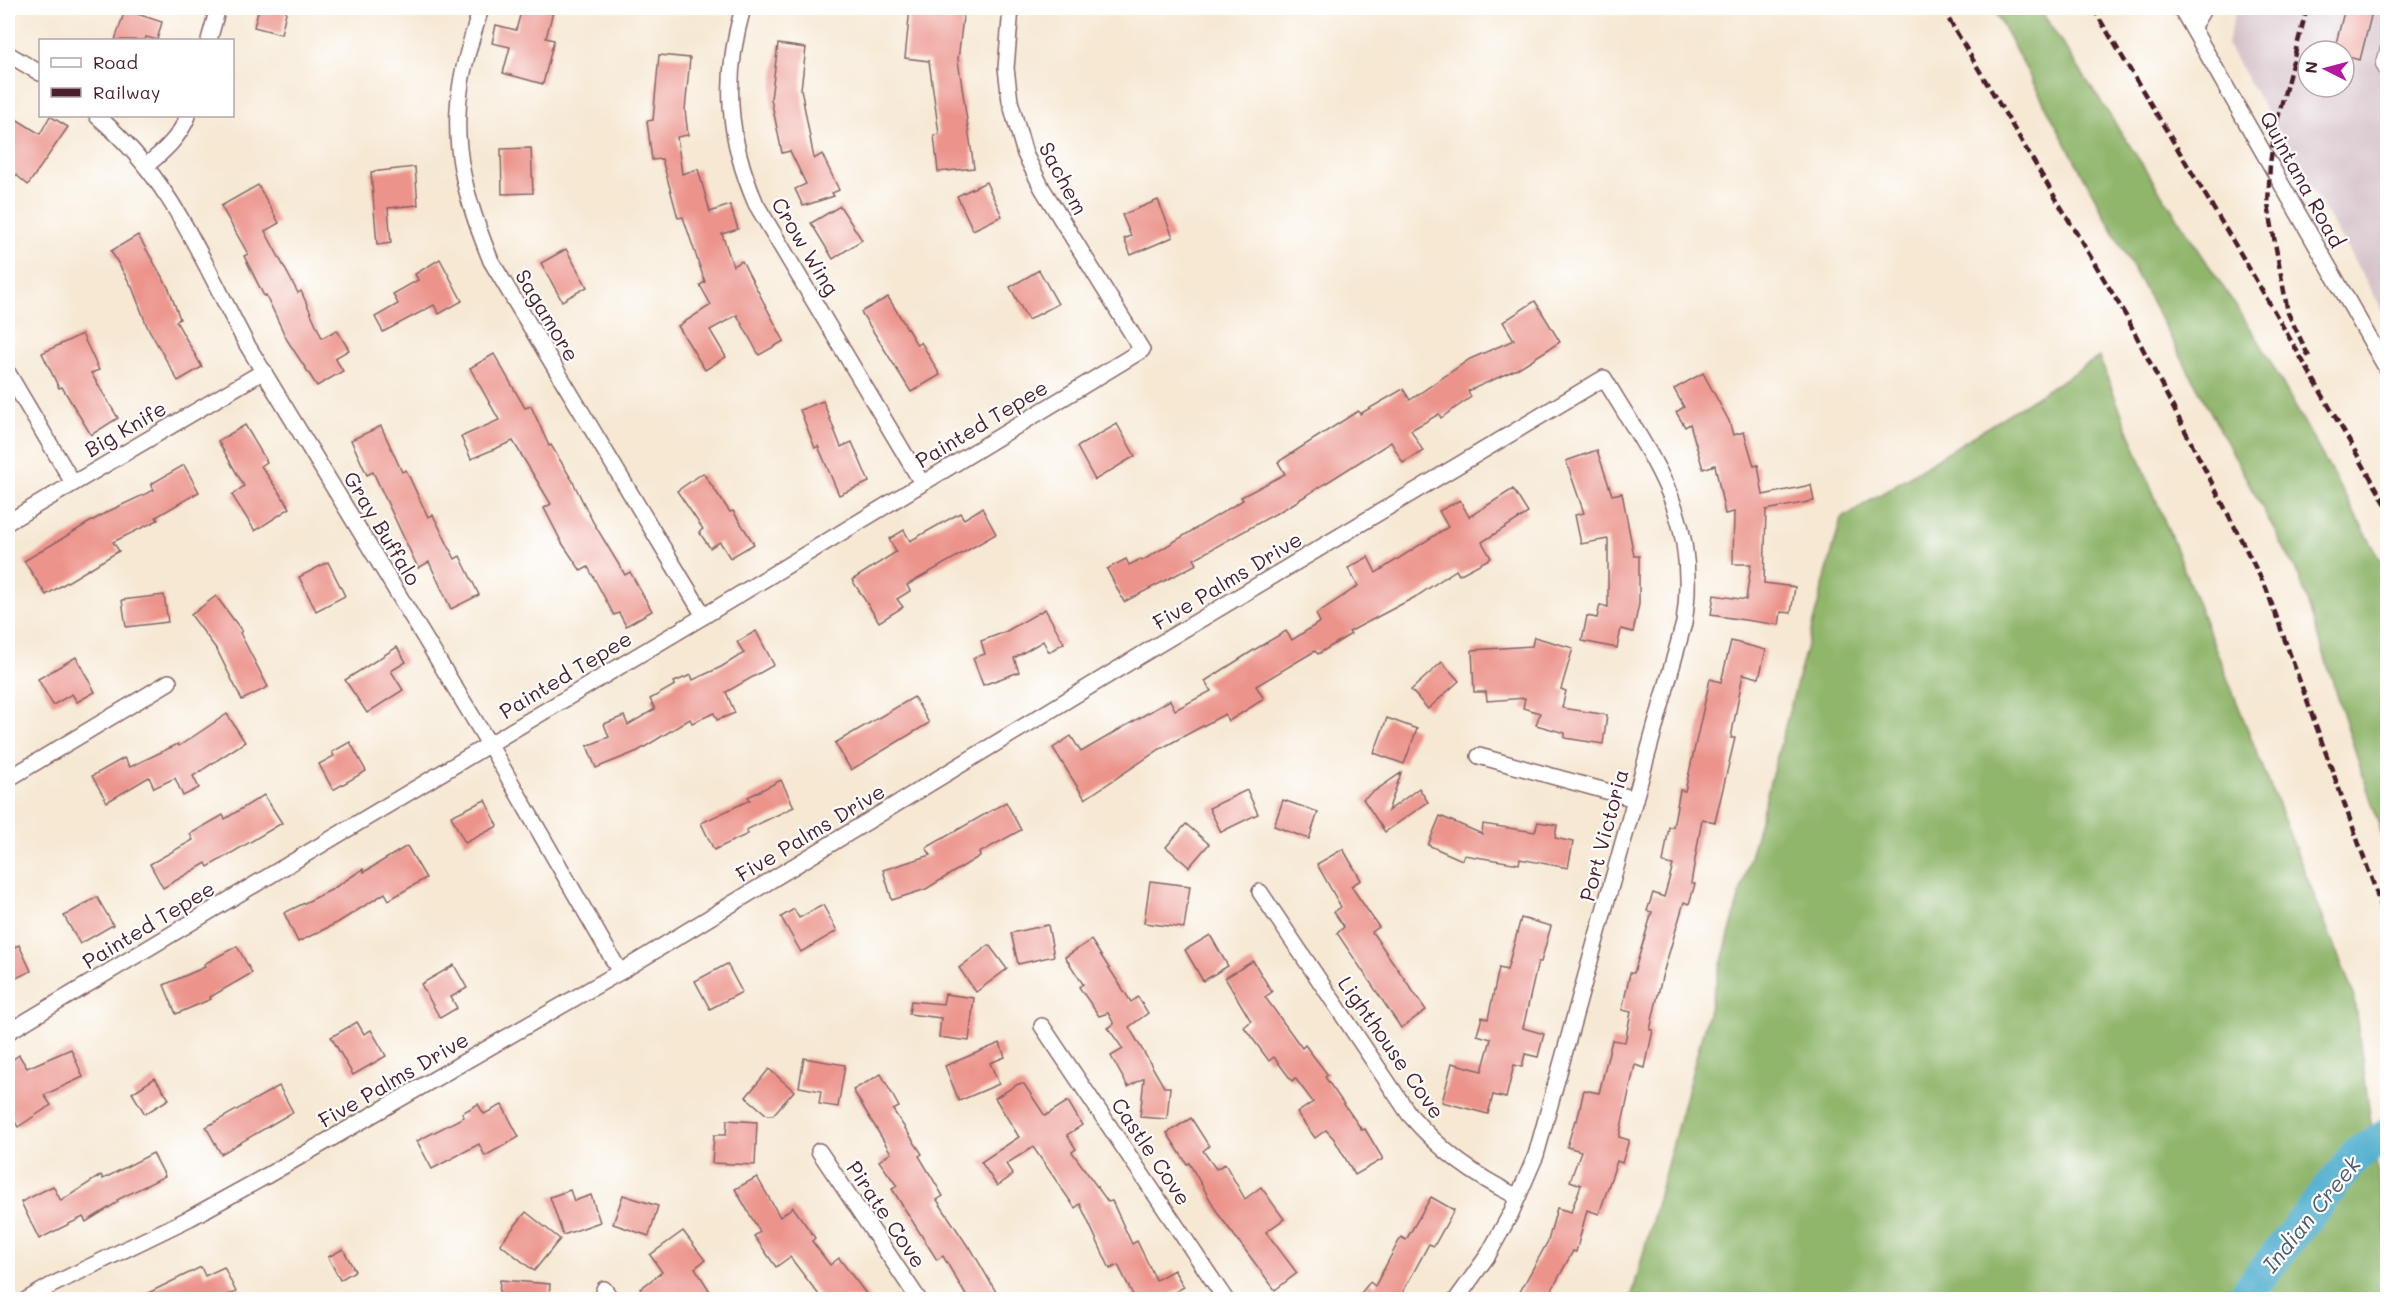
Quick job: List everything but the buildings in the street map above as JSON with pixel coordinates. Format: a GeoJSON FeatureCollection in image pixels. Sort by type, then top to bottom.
{"type":"FeatureCollection","features":[{"type":"Feature","properties":{"kind":"street"},"geometry":{"type":"LineString","coordinates":[[209,39],[218,8]]}},
{"type":"Feature","properties":{"kind":"street","name":"Sagamore"},"geometry":{"type":"LineString","coordinates":[[481,8],[467,57],[458,110],[459,163],[472,214],[491,261],[704,616]]}},
{"type":"Feature","properties":{"kind":"street","name":"Crow Wing"},"geometry":{"type":"LineString","coordinates":[[743,8],[734,46],[730,100],[732,127],[745,179],[756,204],[922,483]]}},
{"type":"Feature","properties":{"kind":"street","name":"Sachem"},"geometry":{"type":"LineString","coordinates":[[1011,8],[1006,68],[1010,100],[1025,154],[1042,188],[1142,350]]}},
{"type":"Feature","properties":{"kind":"street","name":"Quintana Road"},"geometry":{"type":"LineString","coordinates":[[2181,8],[2388,371]]}},
{"type":"Feature","properties":{"kind":"street"},"geometry":{"type":"LineString","coordinates":[[2193,26],[2204,8]]}},
{"type":"Feature","properties":{"kind":"street"},"geometry":{"type":"LineString","coordinates":[[8,54],[39,72]]}},
{"type":"Feature","properties":{"kind":"street","name":"Gray Buffalo"},"geometry":{"type":"LineString","coordinates":[[98,117],[146,166],[191,234],[216,288],[246,343],[489,744],[620,972]]}},
{"type":"Feature","properties":{"kind":"street"},"geometry":{"type":"LineString","coordinates":[[146,166],[166,150],[178,136],[188,117]]}},
{"type":"Feature","properties":{"kind":"street","name":"Painted Tepee"},"geometry":{"type":"LineString","coordinates":[[8,1032],[704,616],[1142,350]]}},
{"type":"Feature","properties":{"kind":"street","name":"Big Knife"},"geometry":{"type":"LineString","coordinates":[[8,522],[264,371]]}},
{"type":"Feature","properties":{"kind":"street"},"geometry":{"type":"LineString","coordinates":[[8,373],[74,483]]}},
{"type":"Feature","properties":{"kind":"street","name":"Port Victoria"},"geometry":{"type":"LineString","coordinates":[[1456,1299],[1488,1255],[1518,1197],[1536,1155],[1684,623],[1688,589],[1687,556],[1684,534],[1670,491],[1604,378]]}},
{"type":"Feature","properties":{"kind":"street","name":"Five Palms Drive"},"geometry":{"type":"LineString","coordinates":[[26,1299],[190,1218],[620,972],[1151,649],[1604,378]]}},
{"type":"Feature","properties":{"kind":"street"},"geometry":{"type":"LineString","coordinates":[[8,778],[169,682]]}},
{"type":"Feature","properties":{"kind":"street"},"geometry":{"type":"LineString","coordinates":[[1479,756],[1635,799]]}},
{"type":"Feature","properties":{"kind":"street","name":"Lighthouse Cove"},"geometry":{"type":"LineString","coordinates":[[1260,892],[1409,1114],[1446,1153],[1467,1169],[1518,1197]]}},
{"type":"Feature","properties":{"kind":"street","name":"Castle Cove"},"geometry":{"type":"LineString","coordinates":[[1042,1026],[1226,1299]]}},
{"type":"Feature","properties":{"kind":"street","name":"Pirate Cove"},"geometry":{"type":"LineString","coordinates":[[819,1151],[919,1299]]}},
{"type":"Feature","properties":{"kind":"lane"},"geometry":{"type":"LineString","coordinates":[[2388,36],[2380,65],[2388,81]]}},
{"type":"Feature","properties":{"kind":"shaded area"},"geometry":{"type":"Polygon","coordinates":[[[2237,8],[2387,8],[2387,317],[2227,44],[2237,8]]]}},
{"type":"Feature","properties":{"kind":"green space"},"geometry":{"type":"Polygon","coordinates":[[[1993,8],[2039,8],[2260,343],[2387,572],[2387,850],[2299,576],[1993,8]]]}},
{"type":"Feature","properties":{"kind":"green space"},"geometry":{"type":"Polygon","coordinates":[[[2099,357],[2353,993],[2387,1239],[2387,1299],[1631,1299],[1841,519],[2099,357]]]}},
{"type":"Feature","properties":{"kind":"waterway","name":"Indian Creek"},"geometry":{"type":"LineString","coordinates":[[2241,1300],[2356,1155],[2388,1135]]}},
{"type":"Feature","properties":{"kind":"railway"},"geometry":{"type":"LineString","coordinates":[[1942,8],[2126,316],[2266,588],[2376,891],[2388,938]]}},
{"type":"Feature","properties":{"kind":"railway"},"geometry":{"type":"LineString","coordinates":[[2093,8],[2242,256],[2388,508]]}},
{"type":"Feature","properties":{"kind":"railway"},"geometry":{"type":"LineString","coordinates":[[2307,8],[2275,129],[2268,205],[2288,313],[2310,359]]}}]}
